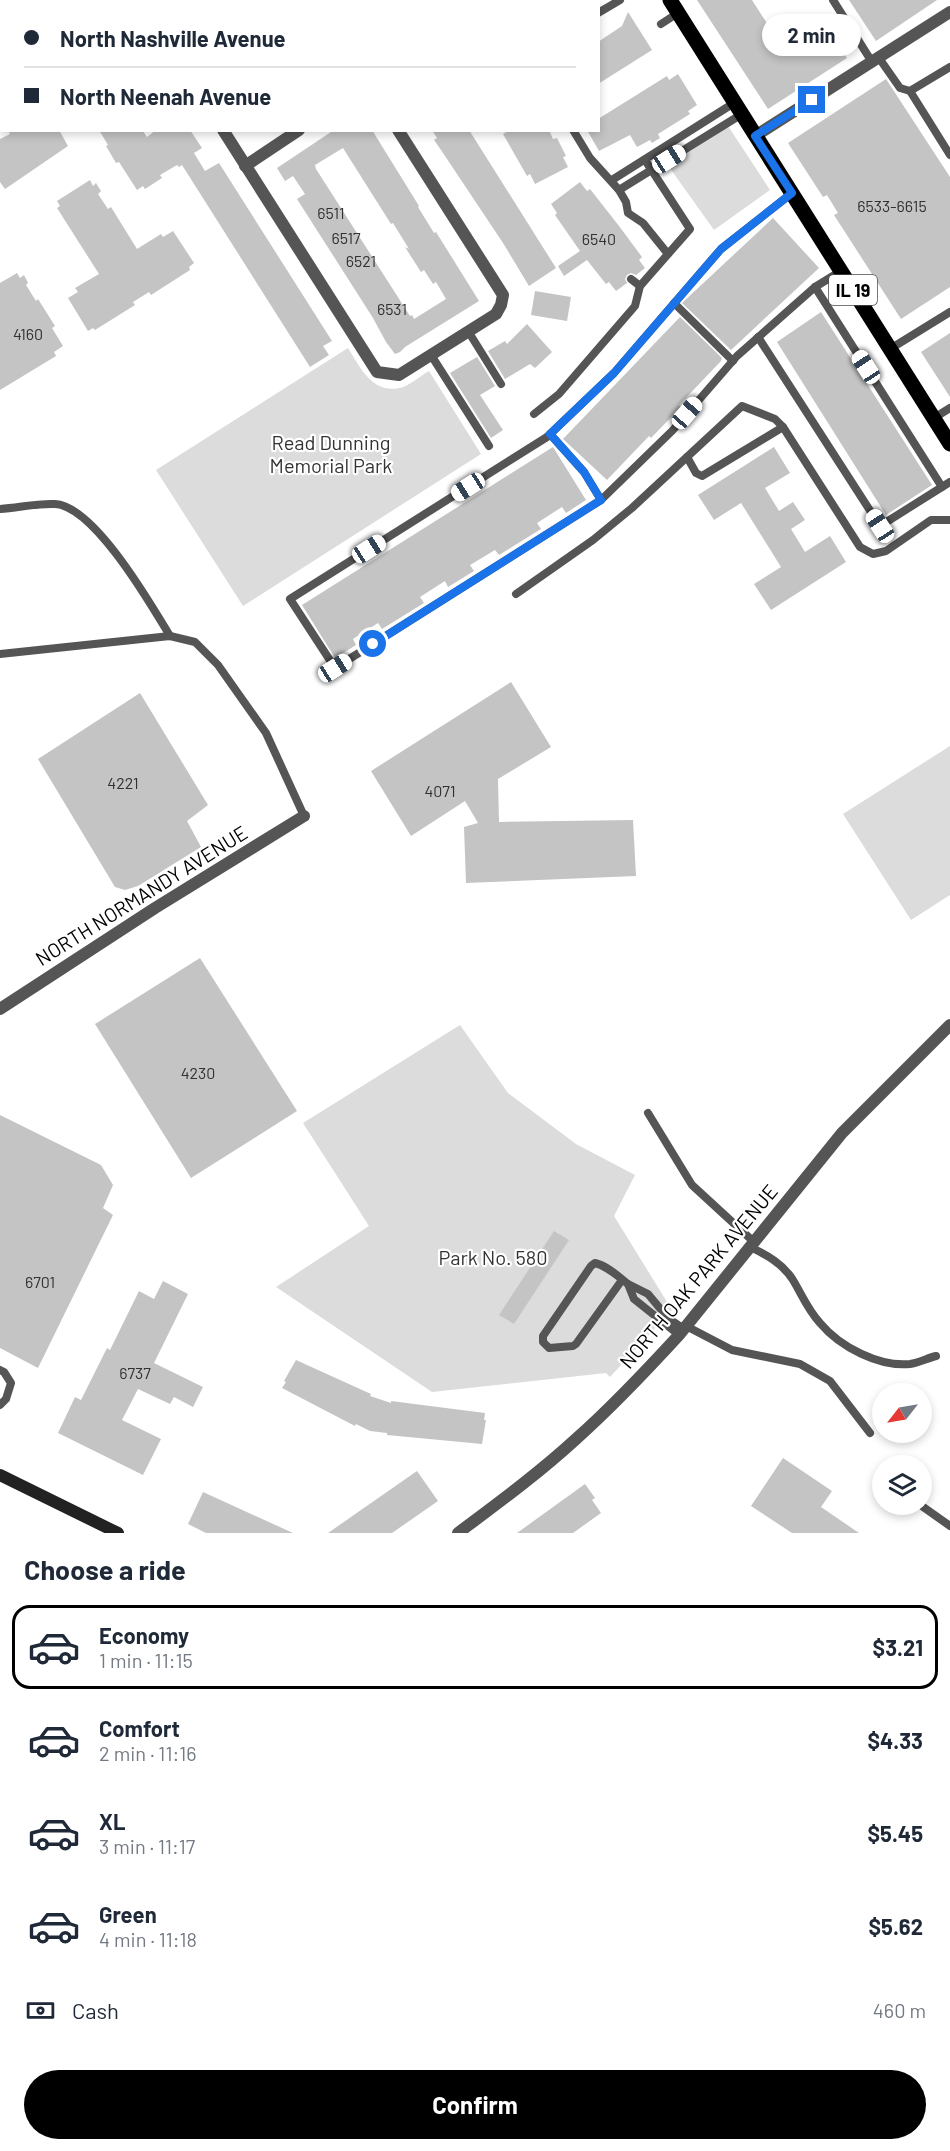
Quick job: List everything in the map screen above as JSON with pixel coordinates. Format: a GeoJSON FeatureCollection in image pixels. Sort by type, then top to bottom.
{"type":"FeatureCollection","features":[{"type":"Feature","properties":{"kind":"main road","name":"IL 19"},"geometry":{"type":"LineString","coordinates":[[674,7],[950,444]]}},
{"type":"Feature","properties":{"kind":"main road"},"geometry":{"type":"LineString","coordinates":[[0,1475],[116,1533]]}},
{"type":"Feature","properties":{"kind":"street"},"geometry":{"type":"LineString","coordinates":[[755,136],[950,12]]}},
{"type":"Feature","properties":{"kind":"street"},"geometry":{"type":"LineString","coordinates":[[224,132],[376,372],[399,375],[496,314],[503,295],[399,132]]}},
{"type":"Feature","properties":{"kind":"street"},"geometry":{"type":"LineString","coordinates":[[245,166],[296,132]]}},
{"type":"Feature","properties":{"kind":"street","name":"NORTH NORMANDY AVENUE"},"geometry":{"type":"LineString","coordinates":[[0,1009],[155,908],[304,816]]}},
{"type":"Feature","properties":{"kind":"street","name":"NORTH OAK PARK AVENUE"},"geometry":{"type":"LineString","coordinates":[[458,1533],[523,1484],[576,1439],[652,1364],[683,1330],[842,1133],[949,1026]]}},
{"type":"Feature","properties":{"kind":"lane"},"geometry":{"type":"LineString","coordinates":[[600,12],[620,0]]}},
{"type":"Feature","properties":{"kind":"lane"},"geometry":{"type":"LineString","coordinates":[[833,0],[876,60],[900,88],[910,91],[950,155]]}},
{"type":"Feature","properties":{"kind":"lane"},"geometry":{"type":"LineString","coordinates":[[661,24],[674,7]]}},
{"type":"Feature","properties":{"kind":"lane"},"geometry":{"type":"LineString","coordinates":[[910,91],[950,67]]}},
{"type":"Feature","properties":{"kind":"lane"},"geometry":{"type":"LineString","coordinates":[[612,180],[680,138],[738,108]]}},
{"type":"Feature","properties":{"kind":"lane"},"geometry":{"type":"LineString","coordinates":[[619,190],[686,149],[738,108]]}},
{"type":"Feature","properties":{"kind":"lane"},"geometry":{"type":"LineString","coordinates":[[574,132],[590,158],[619,190],[626,202],[628,213],[643,223],[669,254]]}},
{"type":"Feature","properties":{"kind":"lane"},"geometry":{"type":"LineString","coordinates":[[680,138],[686,149]]}},
{"type":"Feature","properties":{"kind":"lane"},"geometry":{"type":"LineString","coordinates":[[534,414],[559,394],[635,306],[640,286],[690,229],[645,160]]}},
{"type":"Feature","properties":{"kind":"lane"},"geometry":{"type":"LineString","coordinates":[[792,193],[721,249],[614,373],[550,434],[290,599],[335,668],[601,500],[672,431],[732,361],[815,287],[841,271]]}},
{"type":"Feature","properties":{"kind":"lane"},"geometry":{"type":"LineString","coordinates":[[631,279],[640,286]]}},
{"type":"Feature","properties":{"kind":"lane"},"geometry":{"type":"LineString","coordinates":[[815,287],[942,487]]}},
{"type":"Feature","properties":{"kind":"lane"},"geometry":{"type":"LineString","coordinates":[[674,303],[732,361]]}},
{"type":"Feature","properties":{"kind":"lane"},"geometry":{"type":"LineString","coordinates":[[890,349],[950,312]]}},
{"type":"Feature","properties":{"kind":"lane"},"geometry":{"type":"LineString","coordinates":[[468,331],[501,384]]}},
{"type":"Feature","properties":{"kind":"lane"},"geometry":{"type":"LineString","coordinates":[[758,337],[880,526],[950,482]]}},
{"type":"Feature","properties":{"kind":"lane"},"geometry":{"type":"LineString","coordinates":[[430,355],[489,446]]}},
{"type":"Feature","properties":{"kind":"lane"},"geometry":{"type":"LineString","coordinates":[[516,594],[593,540],[632,508],[742,406],[775,419],[783,427],[860,547],[873,554],[886,551],[931,520],[950,520]]}},
{"type":"Feature","properties":{"kind":"lane"},"geometry":{"type":"LineString","coordinates":[[934,418],[950,408]]}},
{"type":"Feature","properties":{"kind":"lane"},"geometry":{"type":"LineString","coordinates":[[687,457],[696,473],[702,476],[783,427]]}},
{"type":"Feature","properties":{"kind":"lane"},"geometry":{"type":"LineString","coordinates":[[550,434],[584,472],[601,500]]}},
{"type":"Feature","properties":{"kind":"lane"},"geometry":{"type":"LineString","coordinates":[[0,509],[57,504],[86,518],[118,557],[170,636]]}},
{"type":"Feature","properties":{"kind":"lane"},"geometry":{"type":"LineString","coordinates":[[0,654],[170,636],[195,642],[219,664],[266,733],[304,816]]}},
{"type":"Feature","properties":{"kind":"lane"},"geometry":{"type":"LineString","coordinates":[[648,1113],[693,1185],[752,1244],[779,1263],[793,1279],[806,1305],[821,1325],[843,1343],[868,1357],[891,1364],[912,1364],[936,1356]]}},
{"type":"Feature","properties":{"kind":"lane"},"geometry":{"type":"LineString","coordinates":[[625,1282],[576,1344],[549,1348],[546,1345],[543,1336],[595,1263],[648,1294],[668,1318],[683,1330]]}},
{"type":"Feature","properties":{"kind":"lane"},"geometry":{"type":"LineString","coordinates":[[625,1282],[634,1299],[683,1330],[732,1350],[800,1364],[830,1381],[870,1433]]}},
{"type":"Feature","properties":{"kind":"lane"},"geometry":{"type":"LineString","coordinates":[[0,1370],[11,1383],[6,1399],[0,1405]]}},
{"type":"Feature","properties":{"kind":"lane"},"geometry":{"type":"LineString","coordinates":[[932,1513],[950,1526]]}},
{"type":"Feature","properties":{"kind":"green space"},"geometry":{"type":"Polygon","coordinates":[[[728,126],[770,190],[714,230],[667,164],[728,126]]]}},
{"type":"Feature","properties":{"kind":"green space","name":"Read Dunning Memorial Park"},"geometry":{"type":"Polygon","coordinates":[[[348,348],[368,377],[382,387],[390,389],[403,387],[429,371],[481,454],[243,606],[156,470],[348,348]]]}},
{"type":"Feature","properties":{"kind":"green space"},"geometry":{"type":"Polygon","coordinates":[[[950,746],[950,895],[911,920],[843,814],[950,746]]]}},
{"type":"Feature","properties":{"kind":"green space","name":"Park No. 580"},"geometry":{"type":"Polygon","coordinates":[[[460,1025],[508,1093],[576,1144],[635,1175],[614,1216],[672,1310],[610,1377],[606,1373],[432,1392],[276,1287],[369,1226],[303,1123],[460,1025]]]}},
{"type":"Feature","properties":{"kind":"building"},"geometry":{"type":"Polygon","coordinates":[[[697,0],[752,0],[779,42],[821,16],[847,58],[768,109],[697,0]]]}},
{"type":"Feature","properties":{"kind":"building"},"geometry":{"type":"Polygon","coordinates":[[[849,0],[937,0],[876,41],[849,0]]]}},
{"type":"Feature","properties":{"kind":"building"},"geometry":{"type":"Polygon","coordinates":[[[628,12],[652,50],[600,83],[600,41],[622,26],[628,12]]]}},
{"type":"Feature","properties":{"kind":"building"},"geometry":{"type":"Polygon","coordinates":[[[678,74],[697,105],[688,111],[690,114],[658,134],[660,138],[652,143],[650,140],[637,147],[630,135],[599,151],[588,132],[600,132],[600,118],[667,76],[669,80],[678,74]]]}},
{"type":"Feature","properties":{"kind":"building"},"geometry":{"type":"Polygon","coordinates":[[[886,79],[950,177],[950,287],[901,319],[834,215],[838,213],[827,195],[823,197],[788,143],[886,79]]]}},
{"type":"Feature","properties":{"kind":"building"},"geometry":{"type":"Polygon","coordinates":[[[9,132],[60,132],[68,146],[5,189],[0,182],[0,139],[10,134],[9,132]]]}},
{"type":"Feature","properties":{"kind":"building"},"geometry":{"type":"Polygon","coordinates":[[[100,132],[143,132],[147,137],[153,132],[191,132],[202,148],[194,153],[205,171],[219,163],[332,341],[323,346],[329,355],[310,367],[182,165],[179,167],[177,165],[160,175],[162,178],[145,189],[143,186],[137,190],[119,162],[116,163],[106,146],[108,145],[100,132]]]}},
{"type":"Feature","properties":{"kind":"building"},"geometry":{"type":"Polygon","coordinates":[[[331,132],[373,132],[434,233],[436,232],[479,301],[395,354],[297,199],[305,194],[293,176],[285,181],[277,168],[331,132]],[[343,148],[315,165],[414,319],[446,299],[436,282],[433,284],[424,270],[421,272],[393,223],[391,224],[343,148]]]}},
{"type":"Feature","properties":{"kind":"building"},"geometry":{"type":"Polygon","coordinates":[[[433,132],[470,132],[556,268],[529,286],[434,140],[437,138],[433,132]]]}},
{"type":"Feature","properties":{"kind":"building"},"geometry":{"type":"Polygon","coordinates":[[[506,132],[550,132],[553,139],[557,138],[566,156],[563,157],[568,167],[535,184],[530,174],[527,176],[503,134],[506,132]]]}},
{"type":"Feature","properties":{"kind":"building"},"geometry":{"type":"Polygon","coordinates":[[[90,180],[93,186],[96,183],[101,191],[98,194],[108,209],[111,207],[137,249],[161,234],[163,237],[173,231],[194,263],[189,267],[190,270],[151,295],[149,292],[133,302],[135,305],[95,330],[93,328],[88,331],[68,298],[78,292],[75,288],[99,274],[57,208],[60,206],[57,201],[90,180]]]}},
{"type":"Feature","properties":{"kind":"building"},"geometry":{"type":"Polygon","coordinates":[[[580,182],[587,191],[590,189],[642,257],[639,260],[645,268],[636,275],[631,273],[627,275],[625,279],[627,283],[616,291],[609,282],[606,284],[587,260],[564,276],[558,266],[580,251],[555,215],[557,213],[551,204],[580,182]]]}},
{"type":"Feature","properties":{"kind":"building"},"geometry":{"type":"Polygon","coordinates":[[[773,218],[819,268],[731,350],[682,303],[773,218]]]}},
{"type":"Feature","properties":{"kind":"building"},"geometry":{"type":"Polygon","coordinates":[[[17,273],[20,278],[24,275],[28,283],[26,285],[55,326],[52,328],[63,346],[54,352],[56,356],[0,390],[0,283],[17,273]]]}},
{"type":"Feature","properties":{"kind":"building"},"geometry":{"type":"Polygon","coordinates":[[[535,291],[571,297],[567,321],[531,315],[535,291]]]}},
{"type":"Feature","properties":{"kind":"building"},"geometry":{"type":"Polygon","coordinates":[[[821,312],[932,485],[886,515],[777,342],[821,312]]]}},
{"type":"Feature","properties":{"kind":"building"},"geometry":{"type":"Polygon","coordinates":[[[680,317],[722,358],[721,361],[679,405],[681,407],[651,438],[649,436],[607,480],[563,439],[680,317]]]}},
{"type":"Feature","properties":{"kind":"building"},"geometry":{"type":"Polygon","coordinates":[[[527,324],[552,352],[535,368],[530,364],[505,379],[488,351],[505,341],[507,344],[527,324]]]}},
{"type":"Feature","properties":{"kind":"building"},"geometry":{"type":"Polygon","coordinates":[[[950,333],[950,397],[921,352],[950,333]]]}},
{"type":"Feature","properties":{"kind":"building"},"geometry":{"type":"Polygon","coordinates":[[[477,357],[495,386],[480,395],[503,430],[491,438],[450,373],[477,357]]]}},
{"type":"Feature","properties":{"kind":"building"},"geometry":{"type":"Polygon","coordinates":[[[553,447],[586,500],[566,513],[562,507],[537,523],[541,529],[499,555],[495,550],[470,565],[474,571],[448,587],[445,581],[420,597],[424,603],[382,629],[378,623],[353,639],[356,645],[335,658],[302,605],[553,447]]]}},
{"type":"Feature","properties":{"kind":"building"},"geometry":{"type":"Polygon","coordinates":[[[774,447],[790,473],[765,488],[779,511],[793,502],[805,520],[791,529],[805,552],[830,536],[846,562],[771,610],[754,584],[781,567],[741,503],[714,520],[698,495],[774,447]]]}},
{"type":"Feature","properties":{"kind":"building"},"geometry":{"type":"Polygon","coordinates":[[[511,682],[551,747],[498,779],[499,822],[633,820],[636,876],[466,883],[464,827],[478,823],[465,801],[411,836],[371,771],[511,682]]]}},
{"type":"Feature","properties":{"kind":"building"},"geometry":{"type":"Polygon","coordinates":[[[140,693],[208,805],[187,821],[201,847],[138,886],[125,890],[115,887],[38,759],[140,693]]]}},
{"type":"Feature","properties":{"kind":"building"},"geometry":{"type":"Polygon","coordinates":[[[200,958],[297,1111],[191,1178],[95,1024],[200,958]]]}},
{"type":"Feature","properties":{"kind":"building"},"geometry":{"type":"Polygon","coordinates":[[[0,1115],[101,1165],[113,1185],[103,1208],[113,1215],[38,1368],[0,1348],[0,1115]]]}},
{"type":"Feature","properties":{"kind":"building"},"geometry":{"type":"Polygon","coordinates":[[[554,1231],[569,1240],[514,1324],[499,1315],[554,1231]]]}},
{"type":"Feature","properties":{"kind":"building"},"geometry":{"type":"Polygon","coordinates":[[[163,1281],[188,1294],[154,1363],[203,1387],[193,1407],[174,1397],[170,1404],[138,1389],[122,1420],[161,1439],[143,1475],[58,1433],[75,1397],[81,1400],[107,1348],[110,1350],[139,1291],[154,1299],[163,1281]]]}},
{"type":"Feature","properties":{"kind":"building"},"geometry":{"type":"Polygon","coordinates":[[[296,1360],[371,1394],[370,1396],[391,1403],[391,1401],[485,1413],[482,1444],[387,1435],[387,1433],[370,1431],[356,1424],[355,1426],[282,1388],[296,1360]]]}},
{"type":"Feature","properties":{"kind":"building"},"geometry":{"type":"Polygon","coordinates":[[[783,1458],[832,1491],[821,1507],[859,1533],[792,1533],[751,1506],[783,1458]]]}},
{"type":"Feature","properties":{"kind":"building"},"geometry":{"type":"Polygon","coordinates":[[[417,1471],[438,1501],[392,1533],[328,1533],[417,1471]]]}},
{"type":"Feature","properties":{"kind":"building"},"geometry":{"type":"Polygon","coordinates":[[[585,1484],[595,1498],[592,1500],[601,1513],[573,1533],[517,1533],[585,1484]]]}},
{"type":"Feature","properties":{"kind":"building"},"geometry":{"type":"Polygon","coordinates":[[[203,1492],[293,1533],[206,1533],[188,1524],[203,1492]]]}},
{"type":"Feature","properties":{"kind":"route"},"geometry":{"type":"LineString","coordinates":[[373,644],[601,500],[584,472],[550,434],[614,373],[721,249],[792,193],[755,136],[812,100]]}}]}
